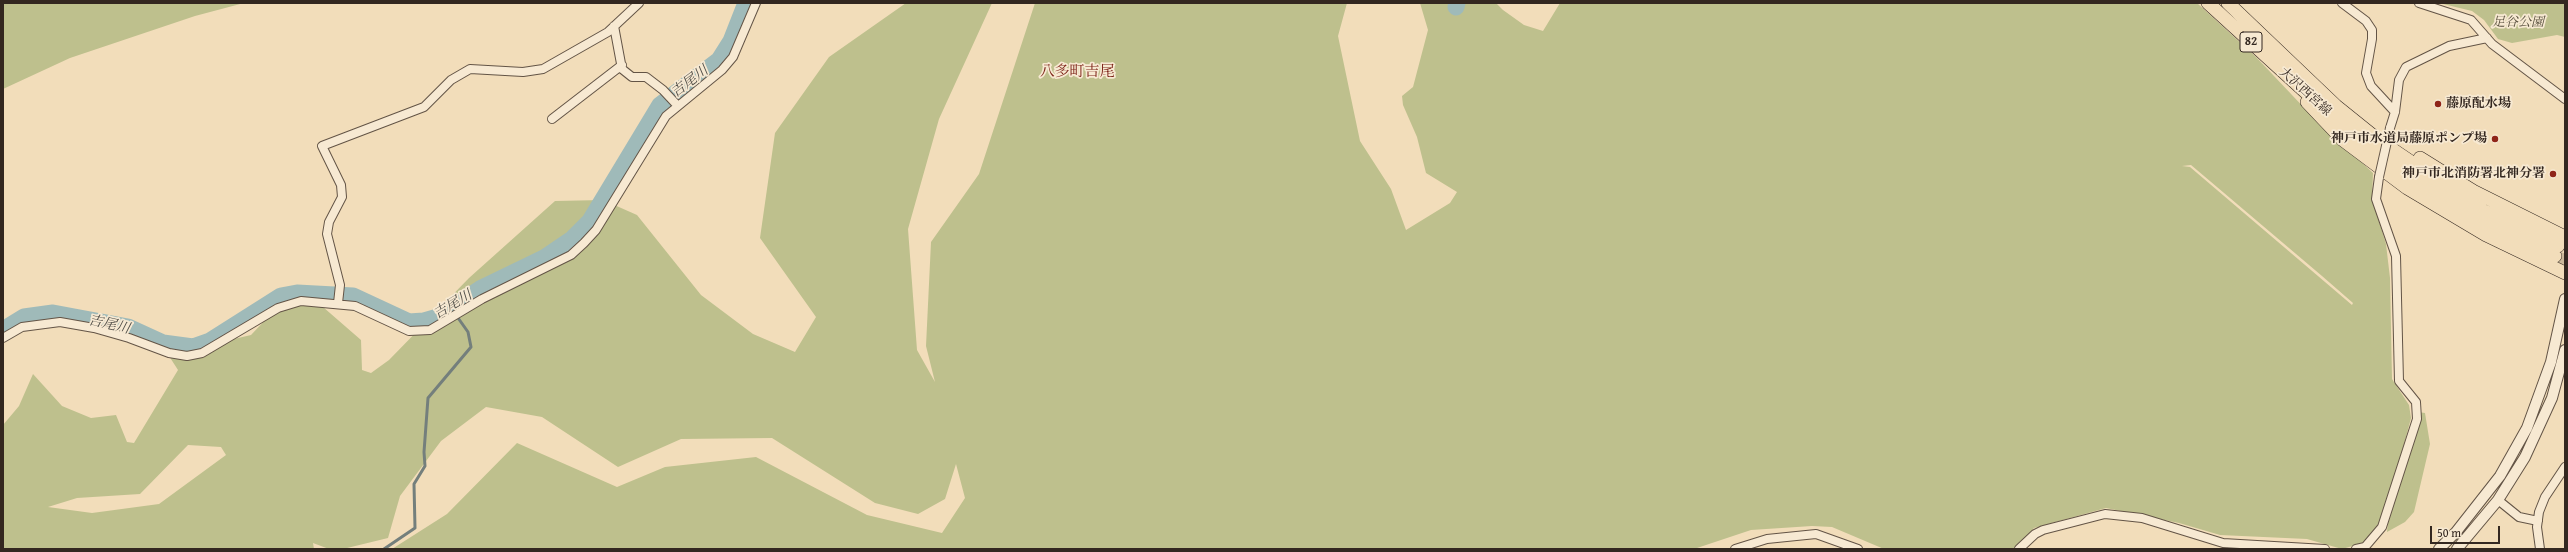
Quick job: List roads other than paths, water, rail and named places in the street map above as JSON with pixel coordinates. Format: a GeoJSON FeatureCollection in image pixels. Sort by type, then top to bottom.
{"type":"FeatureCollection","features":[{"type":"Feature","properties":{"kind":"main road","name":"大沢西宮線"},"geometry":{"type":"LineString","coordinates":[[2208,3],[2295,76]]}},
{"type":"Feature","properties":{"kind":"main road","name":"大沢西宮線"},"geometry":{"type":"LineString","coordinates":[[2228,3],[2295,76],[2358,139],[2401,171],[2488,224],[2559,246]]}},
{"type":"Feature","properties":{"kind":"main road"},"geometry":{"type":"LineString","coordinates":[[2295,76],[2559,246]]}},
{"type":"Feature","properties":{"kind":"main road"},"geometry":{"type":"LineString","coordinates":[[2295,76],[2310,106],[2326,124],[2343,140],[2407,188],[2486,235],[2565,273]]}},
{"type":"Feature","properties":{"kind":"street"},"geometry":{"type":"LineString","coordinates":[[338,301],[340,285],[327,234],[329,222],[342,197],[341,185],[322,146],[424,107],[451,80],[470,69],[523,72],[543,70],[564,59],[614,26],[639,3]]}},
{"type":"Feature","properties":{"kind":"street"},"geometry":{"type":"LineString","coordinates":[[3,338],[22,327],[60,322],[94,328],[129,338],[170,353],[187,356],[202,353],[278,308],[301,301],[338,301],[369,311],[409,331],[430,330],[482,299],[571,255],[596,230],[666,116],[677,105],[709,82],[733,56],[756,3]]}},
{"type":"Feature","properties":{"kind":"street"},"geometry":{"type":"LineString","coordinates":[[2342,3],[2366,21],[2372,30],[2372,39],[2366,73],[2371,86],[2395,112]]}},
{"type":"Feature","properties":{"kind":"street"},"geometry":{"type":"LineString","coordinates":[[2419,3],[2471,20],[2492,44],[2565,99]]}},
{"type":"Feature","properties":{"kind":"street"},"geometry":{"type":"LineString","coordinates":[[614,26],[622,68],[632,77],[646,77],[663,90],[677,105]]}},
{"type":"Feature","properties":{"kind":"street"},"geometry":{"type":"LineString","coordinates":[[2356,549],[2365,547],[2382,527],[2417,418],[2416,402],[2399,381],[2396,256],[2379,210],[2376,190],[2395,112],[2399,80],[2406,67],[2449,46],[2487,38]]}},
{"type":"Feature","properties":{"kind":"street"},"geometry":{"type":"LineString","coordinates":[[552,119],[622,64]]}},
{"type":"Feature","properties":{"kind":"street"},"geometry":{"type":"LineString","coordinates":[[2439,549],[2471,514],[2500,476],[2527,428],[2551,362],[2565,300]]}},
{"type":"Feature","properties":{"kind":"street"},"geometry":{"type":"LineString","coordinates":[[2457,549],[2498,500],[2537,434],[2552,398],[2565,350]]}},
{"type":"Feature","properties":{"kind":"street"},"geometry":{"type":"LineString","coordinates":[[2540,549],[2538,521],[2545,497],[2565,468]]}},
{"type":"Feature","properties":{"kind":"street"},"geometry":{"type":"LineString","coordinates":[[2498,500],[2519,516],[2538,521]]}},
{"type":"Feature","properties":{"kind":"street"},"geometry":{"type":"LineString","coordinates":[[2020,549],[2035,534],[2043,530],[2104,514],[2142,518],[2222,543],[2325,549]]}},
{"type":"Feature","properties":{"kind":"street"},"geometry":{"type":"LineString","coordinates":[[1735,549],[1768,539],[1816,534],[1858,549]]}},
{"type":"Feature","properties":{"kind":"waterway","name":"吉尾川"},"geometry":{"type":"LineString","coordinates":[[3,330],[24,317],[53,313],[128,327],[163,343],[193,347],[210,341],[281,296],[297,293],[353,296],[409,322],[424,321],[438,317],[480,289],[544,258],[572,239],[590,221],[660,105],[719,60],[731,41],[746,3]]}},
{"type":"Feature","properties":{"kind":"waterway"},"geometry":{"type":"LineString","coordinates":[[1456,7],[1457,3]]}},
{"type":"Feature","properties":{"kind":"waterway"},"geometry":{"type":"LineString","coordinates":[[384,549],[415,528],[414,484],[425,466],[424,452],[428,398],[471,347],[468,332],[451,308]]}},
{"type":"Feature","properties":{"kind":"tunnel"},"geometry":{"type":"LineString","coordinates":[[2555,256],[2565,261]]}},
{"type":"Feature","properties":{"kind":"place","name":"藤原配水場"},"geometry":{"type":"Point","coordinates":[2438,104]}},
{"type":"Feature","properties":{"kind":"place","name":"神戸市水道局藤原ポンプ場"},"geometry":{"type":"Point","coordinates":[2495,139]}},
{"type":"Feature","properties":{"kind":"place","name":"神戸市北消防署北神分署"},"geometry":{"type":"Point","coordinates":[2553,174]}},
{"type":"Feature","properties":{"kind":"district","name":"八多町吉尾"},"geometry":{"type":"Point","coordinates":[1077,72]}},
{"type":"Feature","properties":{"kind":"park label","name":"足谷公園"},"geometry":{"type":"Point","coordinates":[2518,23]}}]}
